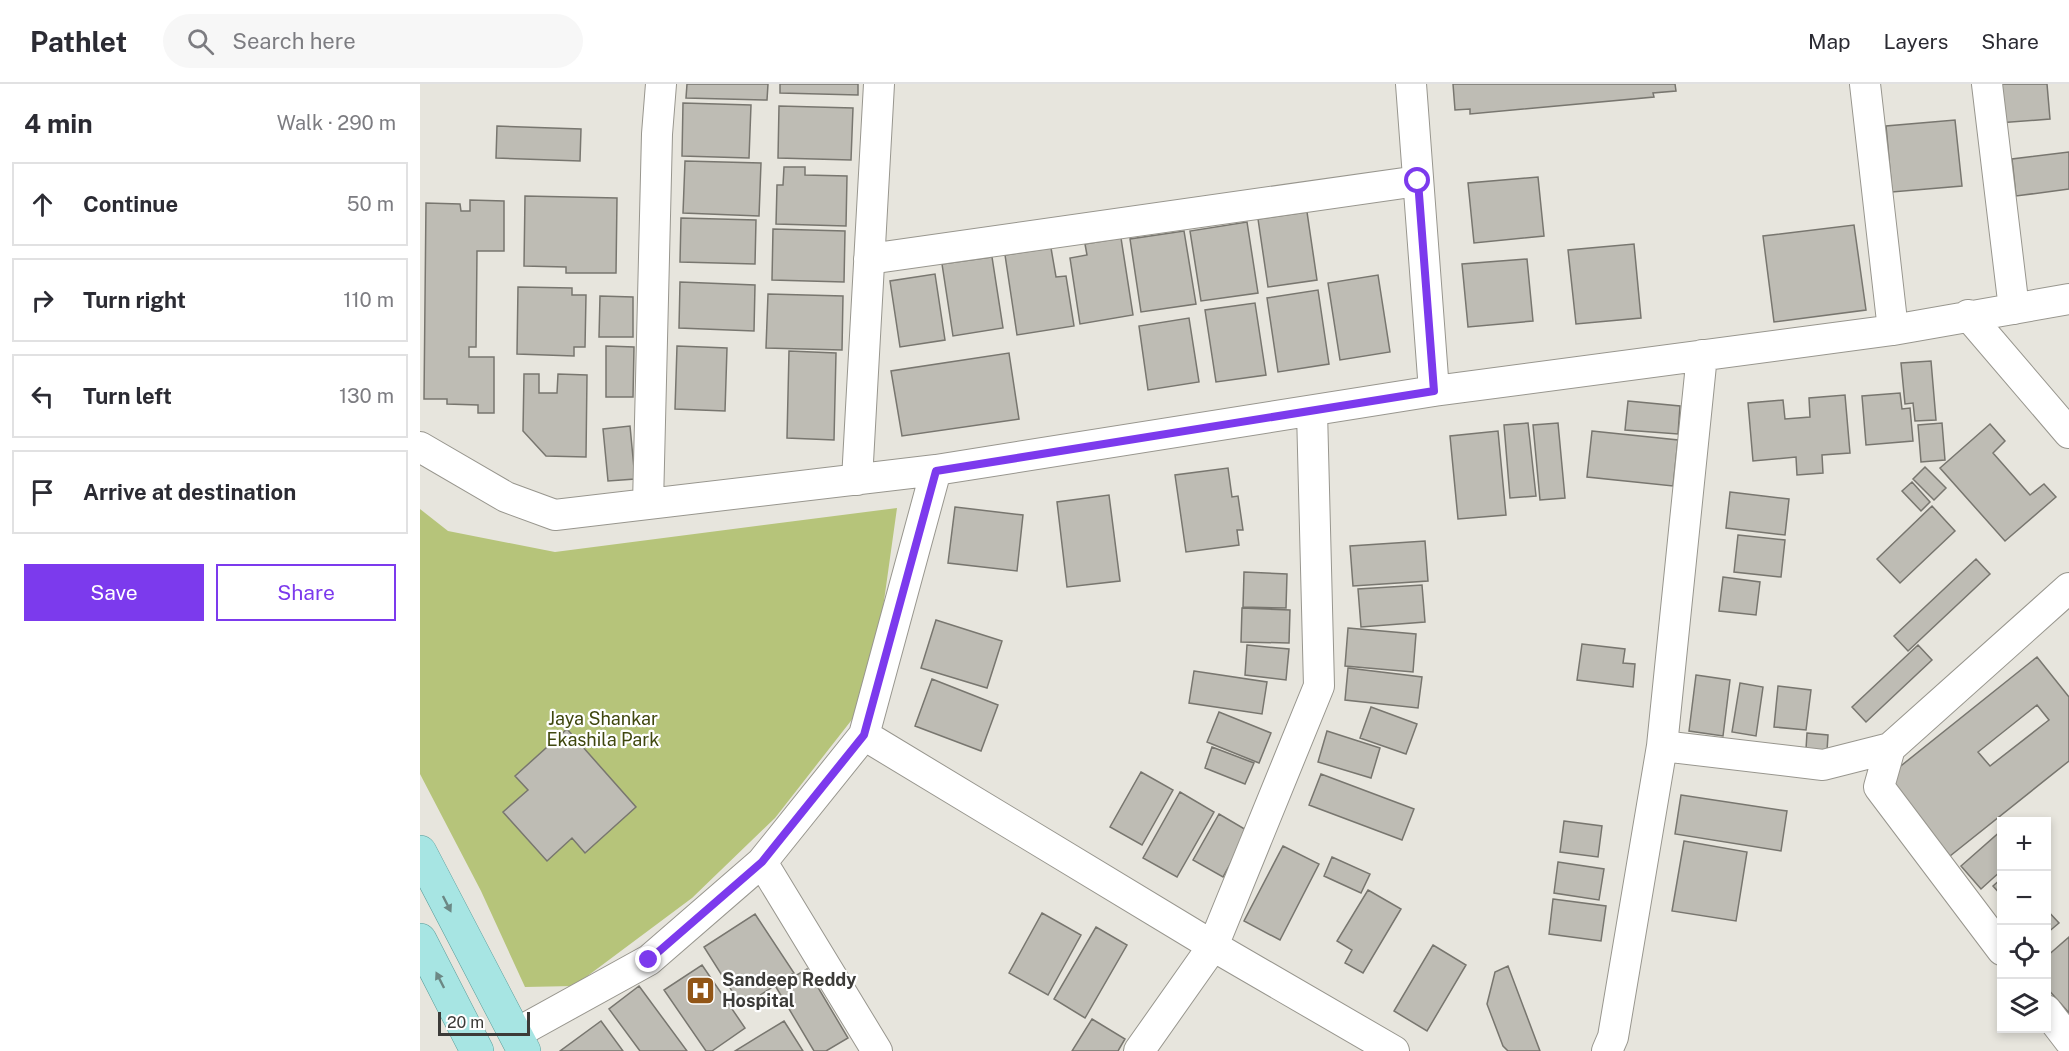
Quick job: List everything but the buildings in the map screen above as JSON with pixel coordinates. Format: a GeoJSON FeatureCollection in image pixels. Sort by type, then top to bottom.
{"type":"FeatureCollection","features":[{"type":"Feature","properties":{"kind":"main road"},"geometry":{"type":"LineString","coordinates":[[420,852],[519,1042]]}},
{"type":"Feature","properties":{"kind":"main road"},"geometry":{"type":"LineString","coordinates":[[420,940],[477,1051]]}},
{"type":"Feature","properties":{"kind":"street"},"geometry":{"type":"LineString","coordinates":[[648,504],[657,134],[661,84]]}},
{"type":"Feature","properties":{"kind":"street"},"geometry":{"type":"LineString","coordinates":[[856,480],[879,84]]}},
{"type":"Feature","properties":{"kind":"street"},"geometry":{"type":"LineString","coordinates":[[1411,84],[1434,391]]}},
{"type":"Feature","properties":{"kind":"street"},"geometry":{"type":"LineString","coordinates":[[1865,84],[1893,330]]}},
{"type":"Feature","properties":{"kind":"street"},"geometry":{"type":"LineString","coordinates":[[1987,84],[2014,309]]}},
{"type":"Feature","properties":{"kind":"street"},"geometry":{"type":"LineString","coordinates":[[869,259],[1418,181]]}},
{"type":"Feature","properties":{"kind":"street"},"geometry":{"type":"LineString","coordinates":[[420,447],[506,497],[555,515],[936,471],[1434,391],[1893,330],[2069,299]]}},
{"type":"Feature","properties":{"kind":"street"},"geometry":{"type":"LineString","coordinates":[[1968,315],[2069,433]]}},
{"type":"Feature","properties":{"kind":"street"},"geometry":{"type":"LineString","coordinates":[[1607,1051],[1613,1037],[1662,746],[1702,355]]}},
{"type":"Feature","properties":{"kind":"street"},"geometry":{"type":"LineString","coordinates":[[1139,1051],[1213,946],[1319,686],[1311,411]]}},
{"type":"Feature","properties":{"kind":"street"},"geometry":{"type":"LineString","coordinates":[[519,1042],[649,960],[762,862],[864,735],[936,471]]}},
{"type":"Feature","properties":{"kind":"street"},"geometry":{"type":"LineString","coordinates":[[1662,746],[1823,765],[1890,748],[2069,588]]}},
{"type":"Feature","properties":{"kind":"street"},"geometry":{"type":"LineString","coordinates":[[864,735],[1213,946],[1394,1051]]}},
{"type":"Feature","properties":{"kind":"street"},"geometry":{"type":"LineString","coordinates":[[1890,748],[1879,787],[1997,945]]}},
{"type":"Feature","properties":{"kind":"street"},"geometry":{"type":"LineString","coordinates":[[762,862],[877,1051]]}},
{"type":"Feature","properties":{"kind":"street"},"geometry":{"type":"LineString","coordinates":[[2051,1017],[2069,1040]]}},
{"type":"Feature","properties":{"kind":"green space","name":"Jaya Shankar Ekashila Park"},"geometry":{"type":"Polygon","coordinates":[[[897,508],[883,608],[861,708],[775,818],[692,898],[574,986],[525,987],[481,891],[420,774],[420,509],[448,531],[555,552],[897,508]]]}},
{"type":"Feature","properties":{"kind":"place","name":"Sandeep Reddy Hospital"},"geometry":{"type":"Point","coordinates":[701,990]}},
{"type":"Feature","properties":{"kind":"route"},"geometry":{"type":"LineString","coordinates":[[649,960],[762,862],[864,735],[936,471],[1434,391],[1418,181]]}}]}
